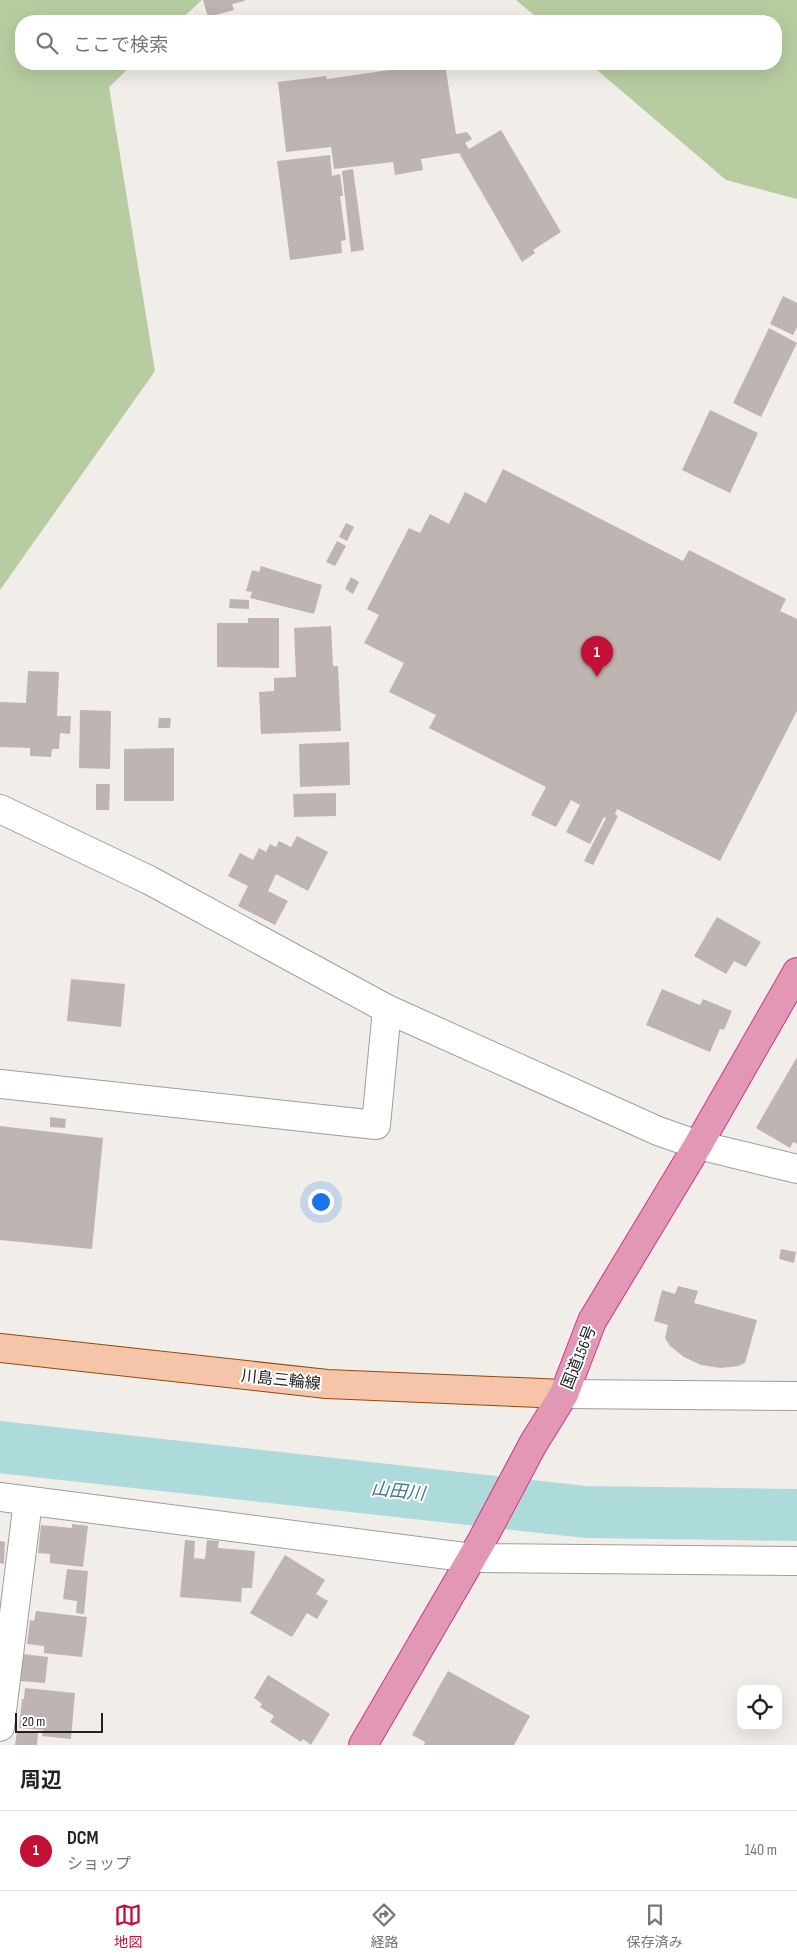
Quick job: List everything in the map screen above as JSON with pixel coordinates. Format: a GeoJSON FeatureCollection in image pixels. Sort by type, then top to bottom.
{"type":"FeatureCollection","features":[{"type":"Feature","properties":{"kind":"highway","name":"国道156号"},"geometry":{"type":"LineString","coordinates":[[363,1745],[476,1550],[533,1444],[564,1394],[592,1321],[698,1145],[797,972]]}},
{"type":"Feature","properties":{"kind":"main road","name":"川島三輪線"},"geometry":{"type":"LineString","coordinates":[[0,1348],[327,1384],[564,1394]]}},
{"type":"Feature","properties":{"kind":"street"},"geometry":{"type":"LineString","coordinates":[[0,810],[149,880],[387,1009],[658,1131],[698,1145],[797,1169]]}},
{"type":"Feature","properties":{"kind":"street"},"geometry":{"type":"LineString","coordinates":[[0,1084],[376,1126],[387,1009]]}},
{"type":"Feature","properties":{"kind":"street"},"geometry":{"type":"LineString","coordinates":[[564,1394],[797,1396]]}},
{"type":"Feature","properties":{"kind":"street"},"geometry":{"type":"LineString","coordinates":[[0,1497],[476,1550],[797,1561]]}},
{"type":"Feature","properties":{"kind":"street"},"geometry":{"type":"LineString","coordinates":[[0,1727],[28,1501]]}},
{"type":"Feature","properties":{"kind":"green space"},"geometry":{"type":"Polygon","coordinates":[[[0,0],[202,0],[186,15],[15,15],[15,70],[127,70],[109,87],[155,371],[0,590],[0,0]]]}},
{"type":"Feature","properties":{"kind":"green space"},"geometry":{"type":"Polygon","coordinates":[[[516,0],[797,0],[797,199],[726,180],[597,70],[782,70],[782,15],[534,15],[516,0]]]}},
{"type":"Feature","properties":{"kind":"building"},"geometry":{"type":"Polygon","coordinates":[[[203,0],[245,0],[232,4],[234,10],[207,15],[203,0]]]}},
{"type":"Feature","properties":{"kind":"building"},"geometry":{"type":"Polygon","coordinates":[[[389,70],[446,70],[456,134],[467,132],[472,139],[465,143],[469,149],[501,130],[561,232],[533,250],[535,253],[522,262],[459,153],[421,159],[423,170],[395,175],[393,162],[334,169],[331,147],[286,152],[278,82],[326,76],[327,79],[389,70]]]}},
{"type":"Feature","properties":{"kind":"building"},"geometry":{"type":"Polygon","coordinates":[[[330,155],[332,176],[340,174],[343,196],[340,196],[346,240],[341,241],[342,253],[290,260],[277,161],[330,155]]]}},
{"type":"Feature","properties":{"kind":"building"},"geometry":{"type":"Polygon","coordinates":[[[353,169],[364,250],[351,252],[342,171],[353,169]]]}},
{"type":"Feature","properties":{"kind":"building"},"geometry":{"type":"Polygon","coordinates":[[[783,296],[797,303],[797,327],[793,335],[770,324],[783,296]]]}},
{"type":"Feature","properties":{"kind":"building"},"geometry":{"type":"Polygon","coordinates":[[[769,328],[797,343],[761,417],[733,403],[769,328]]]}},
{"type":"Feature","properties":{"kind":"building"},"geometry":{"type":"Polygon","coordinates":[[[710,410],[758,433],[730,493],[682,470],[710,410]]]}},
{"type":"Feature","properties":{"kind":"building"},"geometry":{"type":"Polygon","coordinates":[[[503,469],[683,561],[689,550],[786,599],[780,611],[797,619],[797,711],[720,861],[617,809],[615,814],[618,816],[593,865],[584,861],[606,818],[604,817],[590,844],[566,832],[580,805],[571,800],[556,827],[531,815],[546,787],[429,728],[436,715],[389,692],[404,663],[364,643],[379,615],[367,609],[409,528],[420,533],[430,514],[449,524],[465,492],[486,503],[503,469]]]}},
{"type":"Feature","properties":{"kind":"building"},"geometry":{"type":"Polygon","coordinates":[[[346,523],[354,527],[347,541],[339,537],[346,523]]]}},
{"type":"Feature","properties":{"kind":"building"},"geometry":{"type":"Polygon","coordinates":[[[337,541],[346,546],[335,566],[326,562],[337,541]]]}},
{"type":"Feature","properties":{"kind":"building"},"geometry":{"type":"Polygon","coordinates":[[[261,566],[322,585],[314,614],[250,598],[252,592],[246,591],[252,570],[259,572],[261,566]]]}},
{"type":"Feature","properties":{"kind":"building"},"geometry":{"type":"Polygon","coordinates":[[[351,577],[359,582],[353,594],[345,589],[351,577]]]}},
{"type":"Feature","properties":{"kind":"building"},"geometry":{"type":"Polygon","coordinates":[[[230,599],[249,600],[249,609],[229,608],[230,599]]]}},
{"type":"Feature","properties":{"kind":"building"},"geometry":{"type":"Polygon","coordinates":[[[248,618],[279,618],[279,668],[217,667],[217,623],[248,623],[248,618]]]}},
{"type":"Feature","properties":{"kind":"building"},"geometry":{"type":"Polygon","coordinates":[[[331,626],[333,666],[338,666],[341,731],[261,734],[259,692],[274,691],[274,678],[296,677],[294,628],[331,626]]]}},
{"type":"Feature","properties":{"kind":"building"},"geometry":{"type":"Polygon","coordinates":[[[28,671],[59,672],[57,716],[71,716],[70,734],[60,733],[59,749],[52,749],[51,757],[30,756],[30,748],[0,747],[0,702],[26,703],[28,671]]]}},
{"type":"Feature","properties":{"kind":"building"},"geometry":{"type":"Polygon","coordinates":[[[80,710],[111,711],[110,769],[79,768],[80,710]]]}},
{"type":"Feature","properties":{"kind":"building"},"geometry":{"type":"Polygon","coordinates":[[[159,718],[171,718],[170,728],[158,728],[159,718]]]}},
{"type":"Feature","properties":{"kind":"building"},"geometry":{"type":"Polygon","coordinates":[[[349,742],[350,785],[300,787],[299,744],[349,742]]]}},
{"type":"Feature","properties":{"kind":"building"},"geometry":{"type":"Polygon","coordinates":[[[174,748],[174,801],[124,801],[124,749],[174,748]]]}},
{"type":"Feature","properties":{"kind":"building"},"geometry":{"type":"Polygon","coordinates":[[[96,784],[110,784],[109,810],[96,810],[96,784]]]}},
{"type":"Feature","properties":{"kind":"building"},"geometry":{"type":"Polygon","coordinates":[[[336,793],[336,816],[294,817],[293,794],[336,793]]]}},
{"type":"Feature","properties":{"kind":"building"},"geometry":{"type":"Polygon","coordinates":[[[297,836],[328,852],[308,891],[276,874],[268,891],[288,901],[275,925],[238,906],[248,886],[228,876],[240,853],[253,860],[259,848],[266,852],[270,844],[276,847],[279,841],[291,847],[297,836]]]}},
{"type":"Feature","properties":{"kind":"building"},"geometry":{"type":"Polygon","coordinates":[[[717,917],[761,942],[746,967],[734,961],[726,974],[694,956],[717,917]]]}},
{"type":"Feature","properties":{"kind":"building"},"geometry":{"type":"Polygon","coordinates":[[[71,979],[125,984],[121,1027],[67,1021],[71,979]]]}},
{"type":"Feature","properties":{"kind":"building"},"geometry":{"type":"Polygon","coordinates":[[[662,989],[700,1005],[703,999],[732,1011],[724,1030],[720,1029],[710,1052],[646,1025],[662,989]]]}},
{"type":"Feature","properties":{"kind":"building"},"geometry":{"type":"Polygon","coordinates":[[[797,1057],[797,1144],[793,1142],[790,1148],[756,1128],[797,1057]]]}},
{"type":"Feature","properties":{"kind":"building"},"geometry":{"type":"Polygon","coordinates":[[[50,1117],[66,1119],[65,1128],[50,1127],[50,1117]]]}},
{"type":"Feature","properties":{"kind":"building"},"geometry":{"type":"Polygon","coordinates":[[[0,1126],[103,1138],[92,1249],[0,1240],[0,1126]]]}},
{"type":"Feature","properties":{"kind":"building"},"geometry":{"type":"Polygon","coordinates":[[[781,1249],[796,1252],[794,1263],[779,1259],[781,1249]]]}},
{"type":"Feature","properties":{"kind":"building"},"geometry":{"type":"Polygon","coordinates":[[[678,1286],[698,1291],[694,1303],[757,1320],[745,1363],[738,1366],[721,1368],[701,1365],[684,1357],[670,1346],[665,1338],[668,1325],[654,1321],[662,1290],[675,1294],[678,1286]]]}},
{"type":"Feature","properties":{"kind":"building"},"geometry":{"type":"Polygon","coordinates":[[[72,1524],[88,1526],[83,1567],[50,1563],[50,1554],[38,1553],[41,1525],[72,1528],[72,1524]]]}},
{"type":"Feature","properties":{"kind":"building"},"geometry":{"type":"Polygon","coordinates":[[[185,1540],[195,1541],[194,1558],[205,1559],[207,1540],[219,1541],[218,1548],[255,1551],[252,1588],[242,1588],[241,1602],[180,1597],[185,1540]]]}},
{"type":"Feature","properties":{"kind":"building"},"geometry":{"type":"Polygon","coordinates":[[[0,1541],[5,1542],[4,1564],[0,1563],[0,1541]]]}},
{"type":"Feature","properties":{"kind":"building"},"geometry":{"type":"Polygon","coordinates":[[[285,1555],[325,1580],[316,1594],[328,1601],[317,1619],[307,1613],[292,1637],[250,1613],[285,1555]]]}},
{"type":"Feature","properties":{"kind":"building"},"geometry":{"type":"Polygon","coordinates":[[[67,1569],[88,1571],[84,1614],[76,1613],[77,1601],[63,1599],[67,1569]]]}},
{"type":"Feature","properties":{"kind":"building"},"geometry":{"type":"Polygon","coordinates":[[[36,1611],[87,1617],[82,1657],[44,1653],[44,1646],[27,1644],[30,1620],[34,1621],[36,1611]]]}},
{"type":"Feature","properties":{"kind":"building"},"geometry":{"type":"Polygon","coordinates":[[[23,1654],[48,1657],[45,1683],[20,1681],[23,1654]]]}},
{"type":"Feature","properties":{"kind":"building"},"geometry":{"type":"Polygon","coordinates":[[[448,1671],[530,1716],[514,1745],[424,1745],[425,1742],[412,1735],[448,1671]]]}},
{"type":"Feature","properties":{"kind":"building"},"geometry":{"type":"Polygon","coordinates":[[[268,1675],[330,1714],[311,1745],[303,1739],[301,1742],[270,1722],[274,1716],[260,1707],[262,1704],[254,1698],[268,1675]]]}},
{"type":"Feature","properties":{"kind":"building"},"geometry":{"type":"Polygon","coordinates":[[[25,1688],[75,1693],[71,1739],[42,1736],[43,1730],[19,1728],[25,1688]]]}},
{"type":"Feature","properties":{"kind":"building"},"geometry":{"type":"Polygon","coordinates":[[[17,1731],[38,1733],[37,1745],[15,1745],[17,1731]]]}},
{"type":"Feature","properties":{"kind":"waterway","name":"山田川"},"geometry":{"type":"LineString","coordinates":[[0,1447],[586,1512],[797,1515]]}},
{"type":"Feature","properties":{"kind":"place","name":"DCM"},"geometry":{"type":"Point","coordinates":[597,677]}}]}
